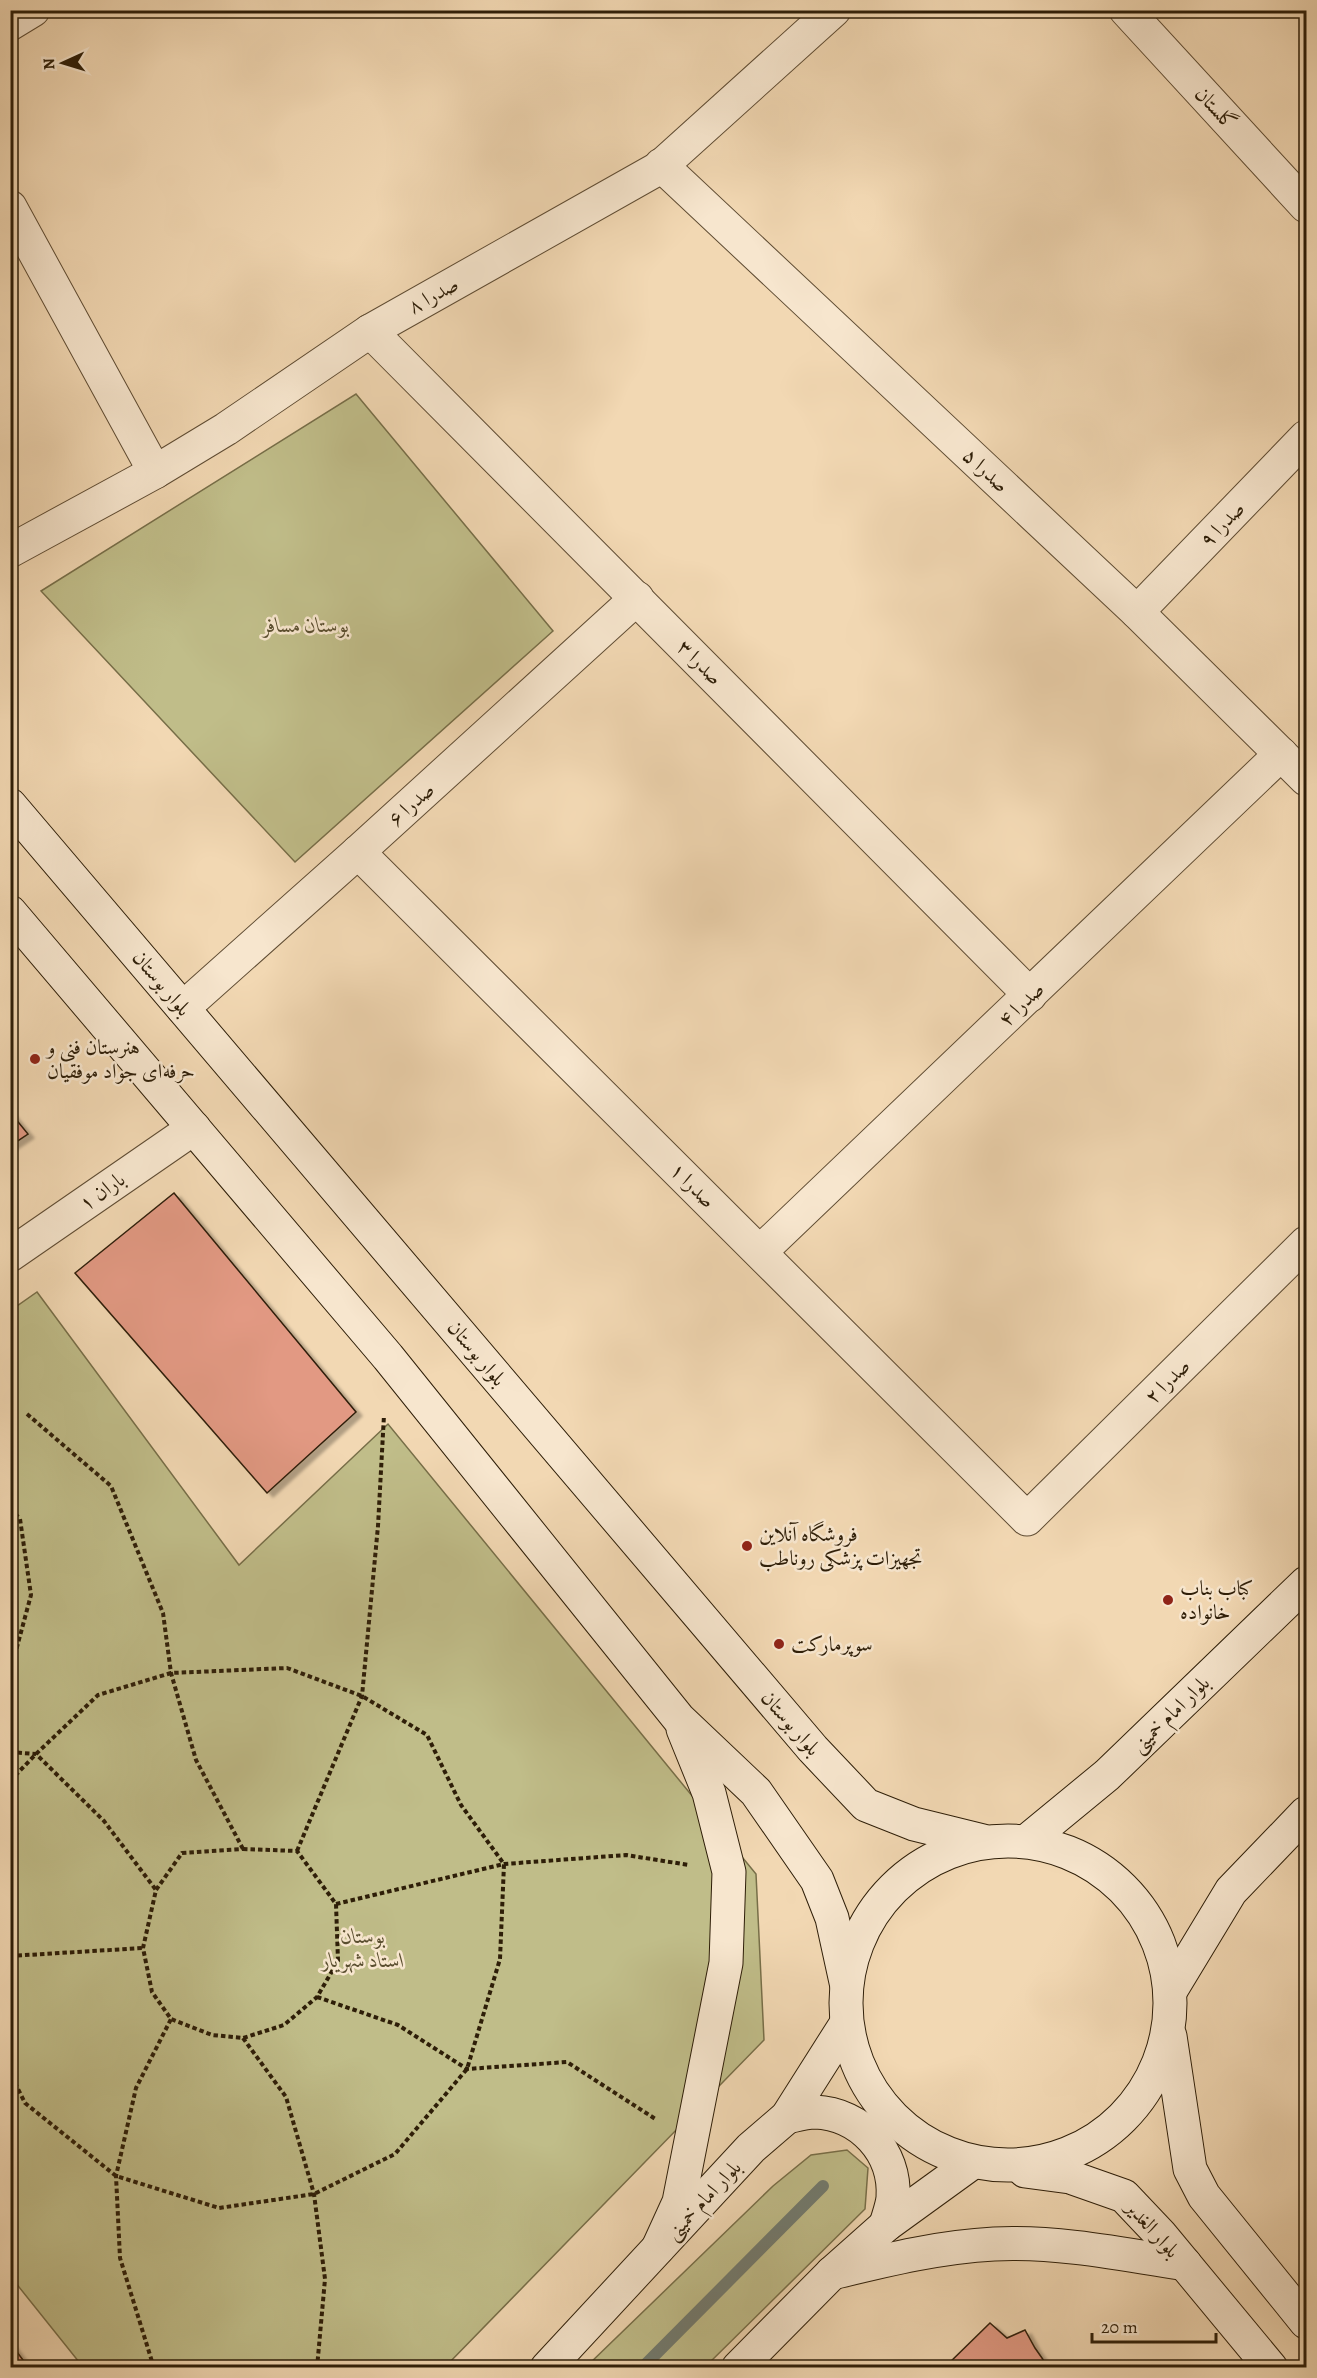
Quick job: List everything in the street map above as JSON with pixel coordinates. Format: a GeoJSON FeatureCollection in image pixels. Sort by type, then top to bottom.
{"type":"FeatureCollection","features":[{"type":"Feature","properties":{"kind":"main road"},"geometry":{"type":"LineString","coordinates":[[10,24],[33,10]]}},
{"type":"Feature","properties":{"kind":"main road","name":"صدرا ۸"},"geometry":{"type":"LineString","coordinates":[[10,551],[155,472],[226,429],[370,331],[661,165],[834,10]]}},
{"type":"Feature","properties":{"kind":"main road","name":"گلستان"},"geometry":{"type":"LineString","coordinates":[[1126,10],[1301,189]]}},
{"type":"Feature","properties":{"kind":"main road","name":"صدرا ۵"},"geometry":{"type":"LineString","coordinates":[[661,165],[1137,612],[1306,779]]}},
{"type":"Feature","properties":{"kind":"main road"},"geometry":{"type":"LineString","coordinates":[[10,207],[155,472]]}},
{"type":"Feature","properties":{"kind":"main road","name":"صدرا ۳"},"geometry":{"type":"LineString","coordinates":[[370,331],[1030,995]]}},
{"type":"Feature","properties":{"kind":"main road","name":"صدرا ۹"},"geometry":{"type":"LineString","coordinates":[[1137,612],[1306,437]]}},
{"type":"Feature","properties":{"kind":"main road","name":"صدرا ۶"},"geometry":{"type":"LineString","coordinates":[[183,1008],[637,598]]}},
{"type":"Feature","properties":{"kind":"main road","name":"صدرا ۴"},"geometry":{"type":"LineString","coordinates":[[760,1252],[1281,754]]}},
{"type":"Feature","properties":{"kind":"main road","name":"بلوار بوستان"},"geometry":{"type":"LineString","coordinates":[[10,805],[813,1749],[866,1804],[914,1824],[983,1841]]}},
{"type":"Feature","properties":{"kind":"main road","name":"صدرا ۱"},"geometry":{"type":"LineString","coordinates":[[358,852],[1027,1519]]}},
{"type":"Feature","properties":{"kind":"main road"},"geometry":{"type":"LineString","coordinates":[[10,912],[388,1358],[678,1719],[756,1792],[817,1880],[832,1918],[846,1982],[846,2024],[857,2063],[876,2098],[903,2127],[935,2149],[982,2164],[1039,2163],[1048,2160],[1086,2146],[1124,2117],[1153,2077],[1169,2031]]}},
{"type":"Feature","properties":{"kind":"main road","name":"باران ۱"},"geometry":{"type":"LineString","coordinates":[[10,1255],[194,1128]]}},
{"type":"Feature","properties":{"kind":"main road","name":"صدرا ۲"},"geometry":{"type":"LineString","coordinates":[[1027,1519],[1306,1243]]}},
{"type":"Feature","properties":{"kind":"main road","name":"بلوار امام خمینی"},"geometry":{"type":"LineString","coordinates":[[1028,1840],[1107,1775],[1306,1583]]}},
{"type":"Feature","properties":{"kind":"main road"},"geometry":{"type":"LineString","coordinates":[[658,2248],[679,2202],[726,1963],[729,1872],[709,1793],[678,1719]]}},
{"type":"Feature","properties":{"kind":"main road"},"geometry":{"type":"LineString","coordinates":[[1171,1990],[1231,1891],[1306,1813]]}},
{"type":"Feature","properties":{"kind":"main road"},"geometry":{"type":"LineString","coordinates":[[846,1982],[857,1941],[877,1904],[907,1874],[944,1852],[983,1841],[1028,1840],[1071,1852],[1109,1874],[1140,1907],[1161,1946],[1171,1990],[1169,2031],[1190,2169],[1204,2196],[1306,2322]]}},
{"type":"Feature","properties":{"kind":"main road","name":"بلوار امام خمینی"},"geometry":{"type":"LineString","coordinates":[[547,2367],[751,2148],[787,2117],[846,2024]]}},
{"type":"Feature","properties":{"kind":"main road"},"geometry":{"type":"LineString","coordinates":[[787,2117],[813,2112],[831,2114],[863,2128],[881,2148],[892,2172],[893,2199],[886,2225]]}},
{"type":"Feature","properties":{"kind":"main road"},"geometry":{"type":"LineString","coordinates":[[738,2367],[832,2273],[886,2225],[982,2164]]}},
{"type":"Feature","properties":{"kind":"main road","name":"بلوار الغدیر"},"geometry":{"type":"LineString","coordinates":[[982,2164],[1070,2177],[1124,2196],[1185,2264],[1271,2367]]}},
{"type":"Feature","properties":{"kind":"main road"},"geometry":{"type":"LineString","coordinates":[[832,2273],[915,2253],[995,2244],[1082,2247],[1185,2264]]}},
{"type":"Feature","properties":{"kind":"path"},"geometry":{"type":"LineString","coordinates":[[297,1851],[362,1696],[378,1526],[388,1358]]}},
{"type":"Feature","properties":{"kind":"path"},"geometry":{"type":"LineString","coordinates":[[27,1414],[111,1486],[163,1613],[171,1673],[196,1760],[243,1849]]}},
{"type":"Feature","properties":{"kind":"path"},"geometry":{"type":"LineString","coordinates":[[10,1508],[20,1519],[31,1595],[10,1673]]}},
{"type":"Feature","properties":{"kind":"path"},"geometry":{"type":"LineString","coordinates":[[10,1781],[98,1695],[171,1673],[287,1668],[362,1696],[427,1735],[461,1805],[504,1864],[500,1959],[467,2069],[395,2154],[314,2194],[219,2208],[116,2176],[25,2103],[10,2073]]}},
{"type":"Feature","properties":{"kind":"path"},"geometry":{"type":"LineString","coordinates":[[10,1752],[36,1754],[104,1821],[156,1890]]}},
{"type":"Feature","properties":{"kind":"path"},"geometry":{"type":"LineString","coordinates":[[243,1849],[297,1851],[336,1904],[338,1960],[317,1997],[284,2025],[243,2038],[212,2035],[171,2019],[153,1992],[142,1948],[156,1890],[182,1854],[243,1849]]}},
{"type":"Feature","properties":{"kind":"path"},"geometry":{"type":"LineString","coordinates":[[336,1904],[504,1864],[626,1855],[729,1872]]}},
{"type":"Feature","properties":{"kind":"path"},"geometry":{"type":"LineString","coordinates":[[10,1956],[142,1948]]}},
{"type":"Feature","properties":{"kind":"path"},"geometry":{"type":"LineString","coordinates":[[317,1997],[398,2025],[467,2069],[567,2062],[692,2142]]}},
{"type":"Feature","properties":{"kind":"path"},"geometry":{"type":"LineString","coordinates":[[154,2367],[120,2258],[116,2176],[136,2088],[171,2019]]}},
{"type":"Feature","properties":{"kind":"path"},"geometry":{"type":"LineString","coordinates":[[243,2038],[286,2097],[314,2194],[325,2279],[317,2367]]}},
{"type":"Feature","properties":{"kind":"green space","name":"بوستان مسافر"},"geometry":{"type":"Polygon","coordinates":[[[356,394],[553,631],[295,862],[41,591],[356,394]]]}},
{"type":"Feature","properties":{"kind":"green space","name":"بوستان استاد شهریار"},"geometry":{"type":"Polygon","coordinates":[[[37,1292],[239,1565],[388,1424],[756,1874],[764,2040],[445,2367],[83,2367],[11,2277],[10,1311],[37,1292]]]}},
{"type":"Feature","properties":{"kind":"green space"},"geometry":{"type":"Polygon","coordinates":[[[847,2150],[868,2168],[865,2209],[705,2367],[586,2367],[773,2186],[811,2155],[847,2150]]]}},
{"type":"Feature","properties":{"kind":"building"},"geometry":{"type":"Polygon","coordinates":[[[10,1112],[28,1134],[10,1146],[10,1112]]]}},
{"type":"Feature","properties":{"kind":"building"},"geometry":{"type":"Polygon","coordinates":[[[174,1193],[356,1412],[267,1493],[75,1273],[174,1193]]]}},
{"type":"Feature","properties":{"kind":"building"},"geometry":{"type":"Polygon","coordinates":[[[990,2323],[1007,2338],[1025,2330],[1049,2368],[944,2368],[990,2323]]]}},
{"type":"Feature","properties":{"kind":"building"},"geometry":{"type":"Polygon","coordinates":[[[11,2344],[29,2368],[10,2368],[11,2344]]]}},
{"type":"Feature","properties":{"kind":"waterway"},"geometry":{"type":"LineString","coordinates":[[642,2368],[823,2186]]}},
{"type":"Feature","properties":{"kind":"place","name":"هنرستان فنی و حرفه‌ای جواد موفقیان"},"geometry":{"type":"Point","coordinates":[35,1059]}},
{"type":"Feature","properties":{"kind":"place","name":"فروشگاه آنلاین تجهیزات پزشکی روناطب"},"geometry":{"type":"Point","coordinates":[747,1546]}},
{"type":"Feature","properties":{"kind":"place","name":"کباب بناب خانواده"},"geometry":{"type":"Point","coordinates":[1168,1600]}},
{"type":"Feature","properties":{"kind":"place","name":"سوپرمارکت"},"geometry":{"type":"Point","coordinates":[779,1644]}}]}
